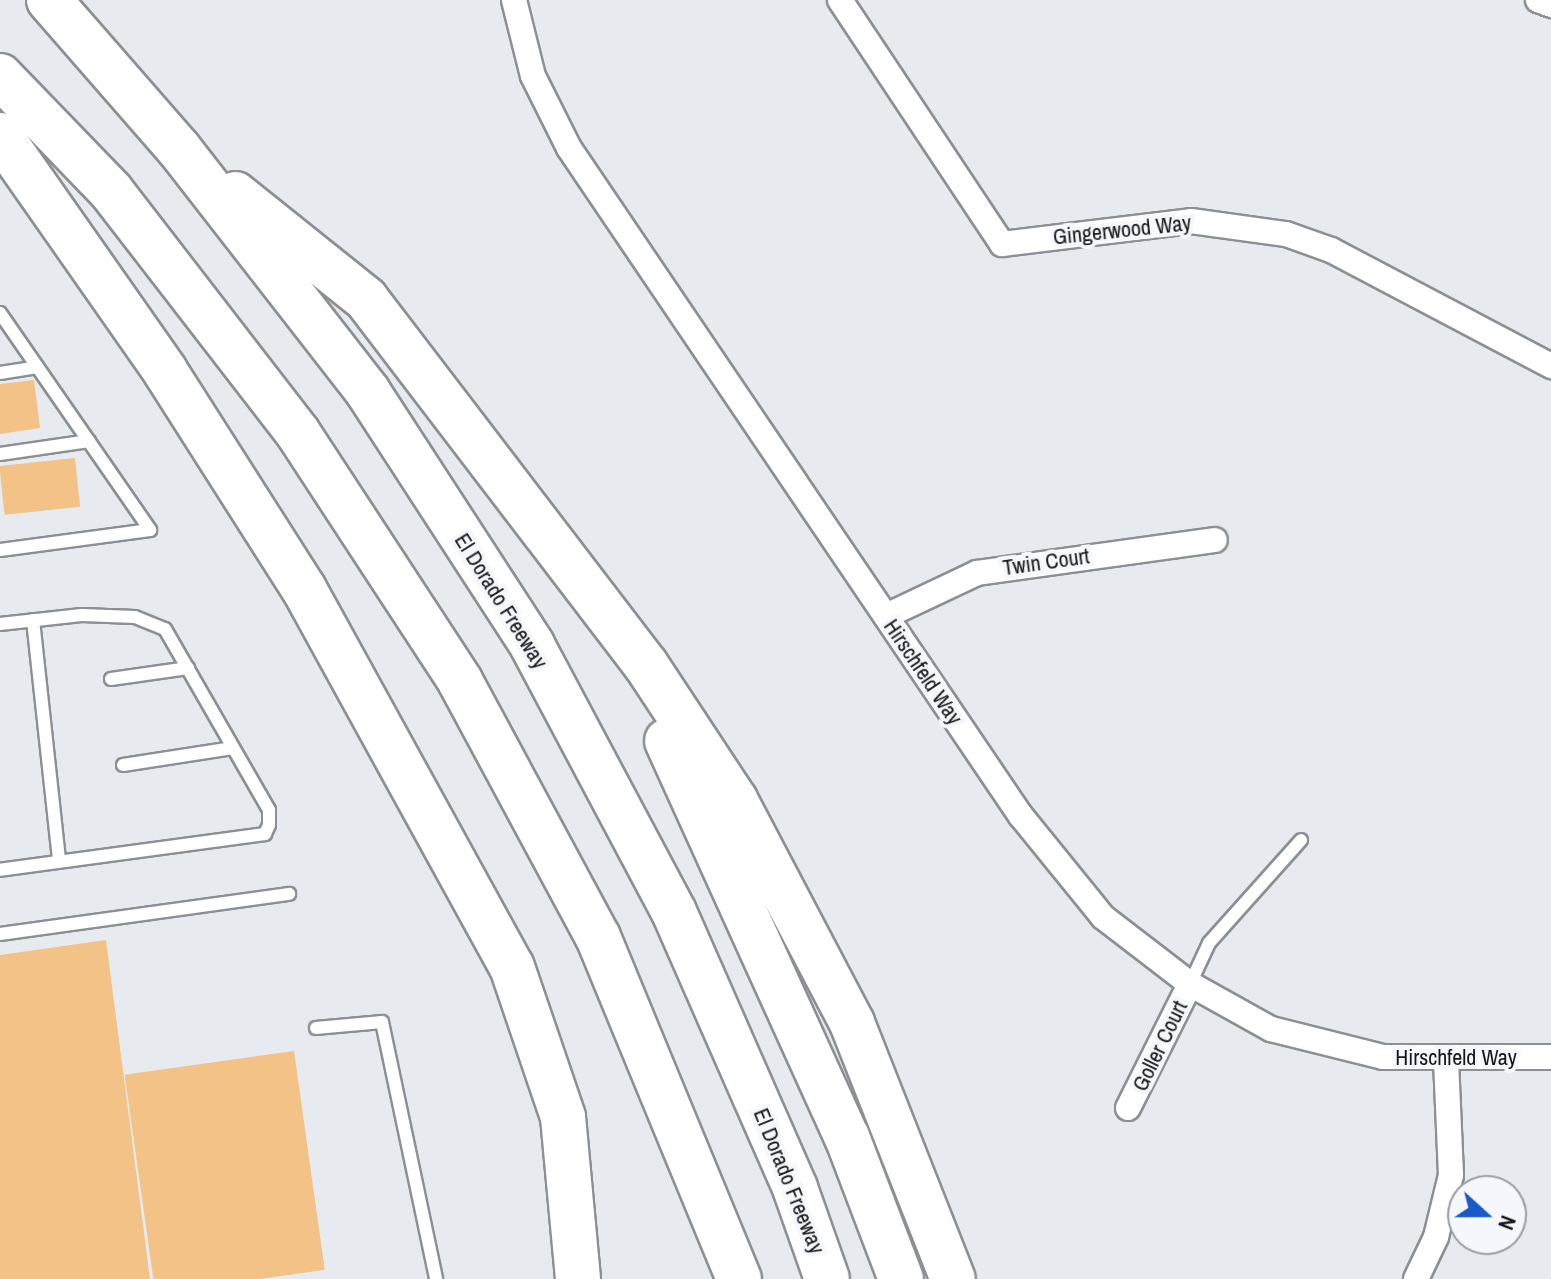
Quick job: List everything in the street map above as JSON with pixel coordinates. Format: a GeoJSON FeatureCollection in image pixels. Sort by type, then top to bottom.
{"type":"FeatureCollection","features":[{"type":"Feature","properties":{"kind":"highway","name":"El Dorado Freeway"},"geometry":{"type":"LineString","coordinates":[[49,0],[179,149],[368,392],[532,645],[674,912],[795,1188],[827,1279]]}},
{"type":"Feature","properties":{"kind":"highway"},"geometry":{"type":"LineString","coordinates":[[0,76],[111,191],[298,433],[460,681],[598,937],[739,1279]]}},
{"type":"Feature","properties":{"kind":"highway"},"geometry":{"type":"LineString","coordinates":[[0,135],[165,371],[304,589],[512,967],[563,1117],[578,1279]]}},
{"type":"Feature","properties":{"kind":"highway"},"geometry":{"type":"LineString","coordinates":[[179,149],[366,299],[603,610],[735,800],[845,1009],[910,1155],[953,1279]]}},
{"type":"Feature","properties":{"kind":"highway"},"geometry":{"type":"LineString","coordinates":[[603,610],[704,814],[847,1137],[901,1279]]}},
{"type":"Feature","properties":{"kind":"street","name":"Hirschfeld Way"},"geometry":{"type":"LineString","coordinates":[[514,0],[533,76],[569,148],[1070,882],[1139,948],[1190,984],[1271,1029],[1383,1057],[1551,1057]]}},
{"type":"Feature","properties":{"kind":"street","name":"Gingerwood Way"},"geometry":{"type":"LineString","coordinates":[[840,0],[1002,244],[1191,221],[1286,234],[1331,250],[1551,366]]}},
{"type":"Feature","properties":{"kind":"street"},"geometry":{"type":"LineString","coordinates":[[1538,0],[1551,5]]}},
{"type":"Feature","properties":{"kind":"street","name":"Twin Court"},"geometry":{"type":"LineString","coordinates":[[886,616],[977,573],[1215,540]]}},
{"type":"Feature","properties":{"kind":"street","name":"Goller Court"},"geometry":{"type":"LineString","coordinates":[[1128,1108],[1190,984]]}},
{"type":"Feature","properties":{"kind":"street"},"geometry":{"type":"LineString","coordinates":[[1416,1279],[1451,1175],[1446,1059]]}},
{"type":"Feature","properties":{"kind":"lane"},"geometry":{"type":"LineString","coordinates":[[0,313],[150,530],[0,550]]}},
{"type":"Feature","properties":{"kind":"lane"},"geometry":{"type":"LineString","coordinates":[[0,373],[38,367]]}},
{"type":"Feature","properties":{"kind":"lane"},"geometry":{"type":"LineString","coordinates":[[0,454],[89,441]]}},
{"type":"Feature","properties":{"kind":"lane"},"geometry":{"type":"LineString","coordinates":[[0,624],[135,617],[165,629],[269,810],[265,834],[0,870]]}},
{"type":"Feature","properties":{"kind":"lane"},"geometry":{"type":"LineString","coordinates":[[33,620],[59,861]]}},
{"type":"Feature","properties":{"kind":"lane"},"geometry":{"type":"LineString","coordinates":[[111,679],[188,668]]}},
{"type":"Feature","properties":{"kind":"lane"},"geometry":{"type":"LineString","coordinates":[[123,765],[233,748]]}},
{"type":"Feature","properties":{"kind":"lane"},"geometry":{"type":"LineString","coordinates":[[1190,984],[1209,943],[1301,840]]}},
{"type":"Feature","properties":{"kind":"lane"},"geometry":{"type":"LineString","coordinates":[[0,934],[289,894]]}},
{"type":"Feature","properties":{"kind":"lane"},"geometry":{"type":"LineString","coordinates":[[316,1028],[382,1022],[436,1279]]}},
{"type":"Feature","properties":{"kind":"building"},"geometry":{"type":"Polygon","coordinates":[[[34,380],[40,428],[0,434],[0,384],[34,380]]]}},
{"type":"Feature","properties":{"kind":"building"},"geometry":{"type":"Polygon","coordinates":[[[75,458],[80,507],[5,515],[0,466],[75,458]]]}},
{"type":"Feature","properties":{"kind":"building"},"geometry":{"type":"Polygon","coordinates":[[[106,940],[150,1279],[0,1279],[0,955],[106,940]]]}},
{"type":"Feature","properties":{"kind":"building"},"geometry":{"type":"Polygon","coordinates":[[[294,1051],[325,1270],[260,1279],[153,1279],[125,1075],[294,1051]]]}}]}
